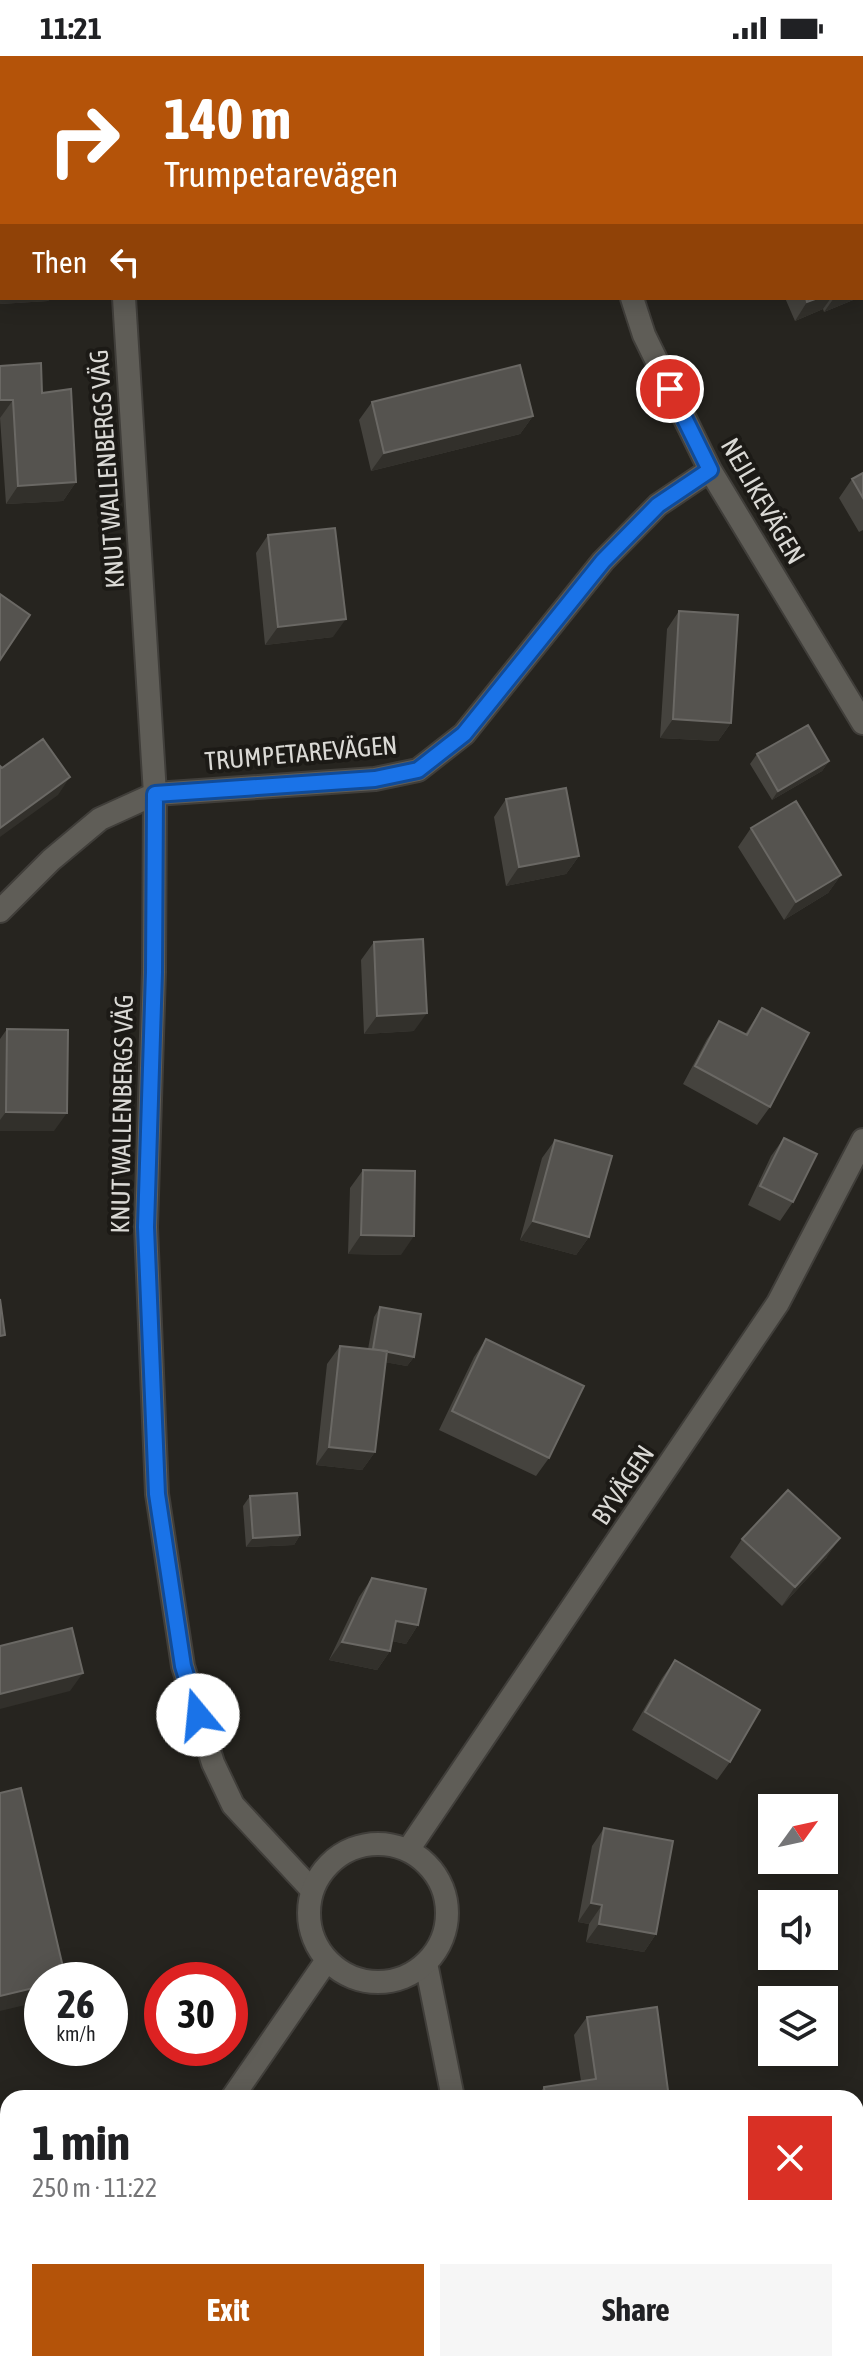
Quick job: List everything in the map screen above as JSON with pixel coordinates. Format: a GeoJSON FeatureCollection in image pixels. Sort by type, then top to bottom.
{"type":"FeatureCollection","features":[{"type":"Feature","properties":{"kind":"street","name":"KNUT WALLENBERGS VÄG"},"geometry":{"type":"LineString","coordinates":[[124,300],[155,794],[154,972],[146,1227],[157,1494],[183,1666],[213,1763],[233,1805],[312,1890]]}},
{"type":"Feature","properties":{"kind":"street","name":"NEJLIKEVÄGEN"},"geometry":{"type":"LineString","coordinates":[[633,300],[644,335],[710,470],[863,723]]}},
{"type":"Feature","properties":{"kind":"street","name":"TRUMPETAREVÄGEN"},"geometry":{"type":"LineString","coordinates":[[0,911],[51,860],[100,819],[155,794],[375,779],[418,770],[464,734],[603,561],[658,505],[710,470]]}},
{"type":"Feature","properties":{"kind":"street","name":"BYVÄGEN"},"geometry":{"type":"LineString","coordinates":[[408,1850],[778,1303],[863,1140]]}},
{"type":"Feature","properties":{"kind":"street"},"geometry":{"type":"LineString","coordinates":[[378,1843],[408,1850],[427,1863],[441,1883],[447,1906],[446,1931],[441,1943],[426,1963],[407,1976],[386,1982],[360,1980],[338,1970],[321,1953],[311,1931],[308,1914],[312,1890],[324,1869],[342,1853],[353,1848],[378,1843]]}},
{"type":"Feature","properties":{"kind":"street"},"geometry":{"type":"LineString","coordinates":[[238,2090],[327,1960]]}},
{"type":"Feature","properties":{"kind":"street"},"geometry":{"type":"LineString","coordinates":[[426,1963],[451,2090]]}},
{"type":"Feature","properties":{"kind":"building"},"geometry":{"type":"Polygon","coordinates":[[[41,363],[42,393],[71,389],[76,482],[18,486],[13,400],[0,400],[0,366],[41,363]]]}},
{"type":"Feature","properties":{"kind":"building"},"geometry":{"type":"Polygon","coordinates":[[[520,365],[533,416],[384,453],[372,402],[520,365]]]}},
{"type":"Feature","properties":{"kind":"building"},"geometry":{"type":"Polygon","coordinates":[[[863,473],[863,498],[852,479],[863,473]]]}},
{"type":"Feature","properties":{"kind":"building"},"geometry":{"type":"Polygon","coordinates":[[[335,528],[346,619],[278,627],[268,535],[335,528]]]}},
{"type":"Feature","properties":{"kind":"building"},"geometry":{"type":"Polygon","coordinates":[[[0,594],[30,615],[0,660],[0,594]]]}},
{"type":"Feature","properties":{"kind":"building"},"geometry":{"type":"Polygon","coordinates":[[[679,611],[738,615],[731,723],[673,719],[679,611]]]}},
{"type":"Feature","properties":{"kind":"building"},"geometry":{"type":"Polygon","coordinates":[[[808,725],[829,761],[778,791],[757,754],[808,725]]]}},
{"type":"Feature","properties":{"kind":"building"},"geometry":{"type":"Polygon","coordinates":[[[43,739],[70,777],[0,828],[0,766],[2,768],[43,739]]]}},
{"type":"Feature","properties":{"kind":"building"},"geometry":{"type":"Polygon","coordinates":[[[566,788],[579,856],[519,867],[506,799],[566,788]]]}},
{"type":"Feature","properties":{"kind":"building"},"geometry":{"type":"Polygon","coordinates":[[[796,801],[841,875],[796,902],[751,828],[796,801]]]}},
{"type":"Feature","properties":{"kind":"building"},"geometry":{"type":"Polygon","coordinates":[[[423,939],[427,1013],[377,1016],[374,942],[423,939]]]}},
{"type":"Feature","properties":{"kind":"building"},"geometry":{"type":"Polygon","coordinates":[[[762,1008],[809,1033],[770,1107],[695,1066],[719,1021],[747,1035],[762,1008]]]}},
{"type":"Feature","properties":{"kind":"building"},"geometry":{"type":"Polygon","coordinates":[[[7,1029],[68,1030],[67,1113],[6,1112],[7,1029]]]}},
{"type":"Feature","properties":{"kind":"building"},"geometry":{"type":"Polygon","coordinates":[[[784,1138],[817,1154],[793,1202],[760,1186],[784,1138]]]}},
{"type":"Feature","properties":{"kind":"building"},"geometry":{"type":"Polygon","coordinates":[[[555,1140],[612,1156],[589,1237],[533,1221],[555,1140]]]}},
{"type":"Feature","properties":{"kind":"building"},"geometry":{"type":"Polygon","coordinates":[[[363,1170],[415,1171],[414,1236],[361,1235],[363,1170]]]}},
{"type":"Feature","properties":{"kind":"building"},"geometry":{"type":"Polygon","coordinates":[[[0,1299],[5,1335],[0,1336],[0,1299]]]}},
{"type":"Feature","properties":{"kind":"building"},"geometry":{"type":"Polygon","coordinates":[[[380,1307],[421,1314],[414,1357],[373,1349],[380,1307]]]}},
{"type":"Feature","properties":{"kind":"building"},"geometry":{"type":"Polygon","coordinates":[[[486,1339],[584,1386],[549,1458],[452,1411],[486,1339]]]}},
{"type":"Feature","properties":{"kind":"building"},"geometry":{"type":"Polygon","coordinates":[[[340,1346],[387,1351],[375,1452],[329,1447],[340,1346]]]}},
{"type":"Feature","properties":{"kind":"building"},"geometry":{"type":"Polygon","coordinates":[[[788,1490],[840,1538],[795,1587],[742,1539],[788,1490]]]}},
{"type":"Feature","properties":{"kind":"building"},"geometry":{"type":"Polygon","coordinates":[[[297,1493],[300,1535],[253,1538],[250,1496],[297,1493]]]}},
{"type":"Feature","properties":{"kind":"building"},"geometry":{"type":"Polygon","coordinates":[[[372,1578],[426,1589],[418,1625],[396,1621],[390,1651],[342,1642],[372,1578]]]}},
{"type":"Feature","properties":{"kind":"building"},"geometry":{"type":"Polygon","coordinates":[[[72,1628],[83,1673],[0,1694],[0,1646],[72,1628]]]}},
{"type":"Feature","properties":{"kind":"building"},"geometry":{"type":"Polygon","coordinates":[[[675,1660],[760,1710],[730,1762],[645,1712],[675,1660]]]}},
{"type":"Feature","properties":{"kind":"building"},"geometry":{"type":"Polygon","coordinates":[[[21,1788],[62,1962],[24,1962],[24,1990],[0,1996],[0,1793],[21,1788]]]}},
{"type":"Feature","properties":{"kind":"building"},"geometry":{"type":"Polygon","coordinates":[[[604,1828],[673,1841],[656,1934],[599,1924],[602,1905],[591,1903],[604,1828]]]}},
{"type":"Feature","properties":{"kind":"building"},"geometry":{"type":"Polygon","coordinates":[[[657,2007],[668,2090],[544,2090],[544,2087],[596,2079],[587,2017],[657,2007]]]}},
{"type":"Feature","properties":{"kind":"route"},"geometry":{"type":"LineString","coordinates":[[198,1715],[183,1666],[157,1494],[146,1227],[154,972],[155,794],[375,779],[418,770],[464,734],[603,561],[658,505],[710,470],[670,389]]}}]}
